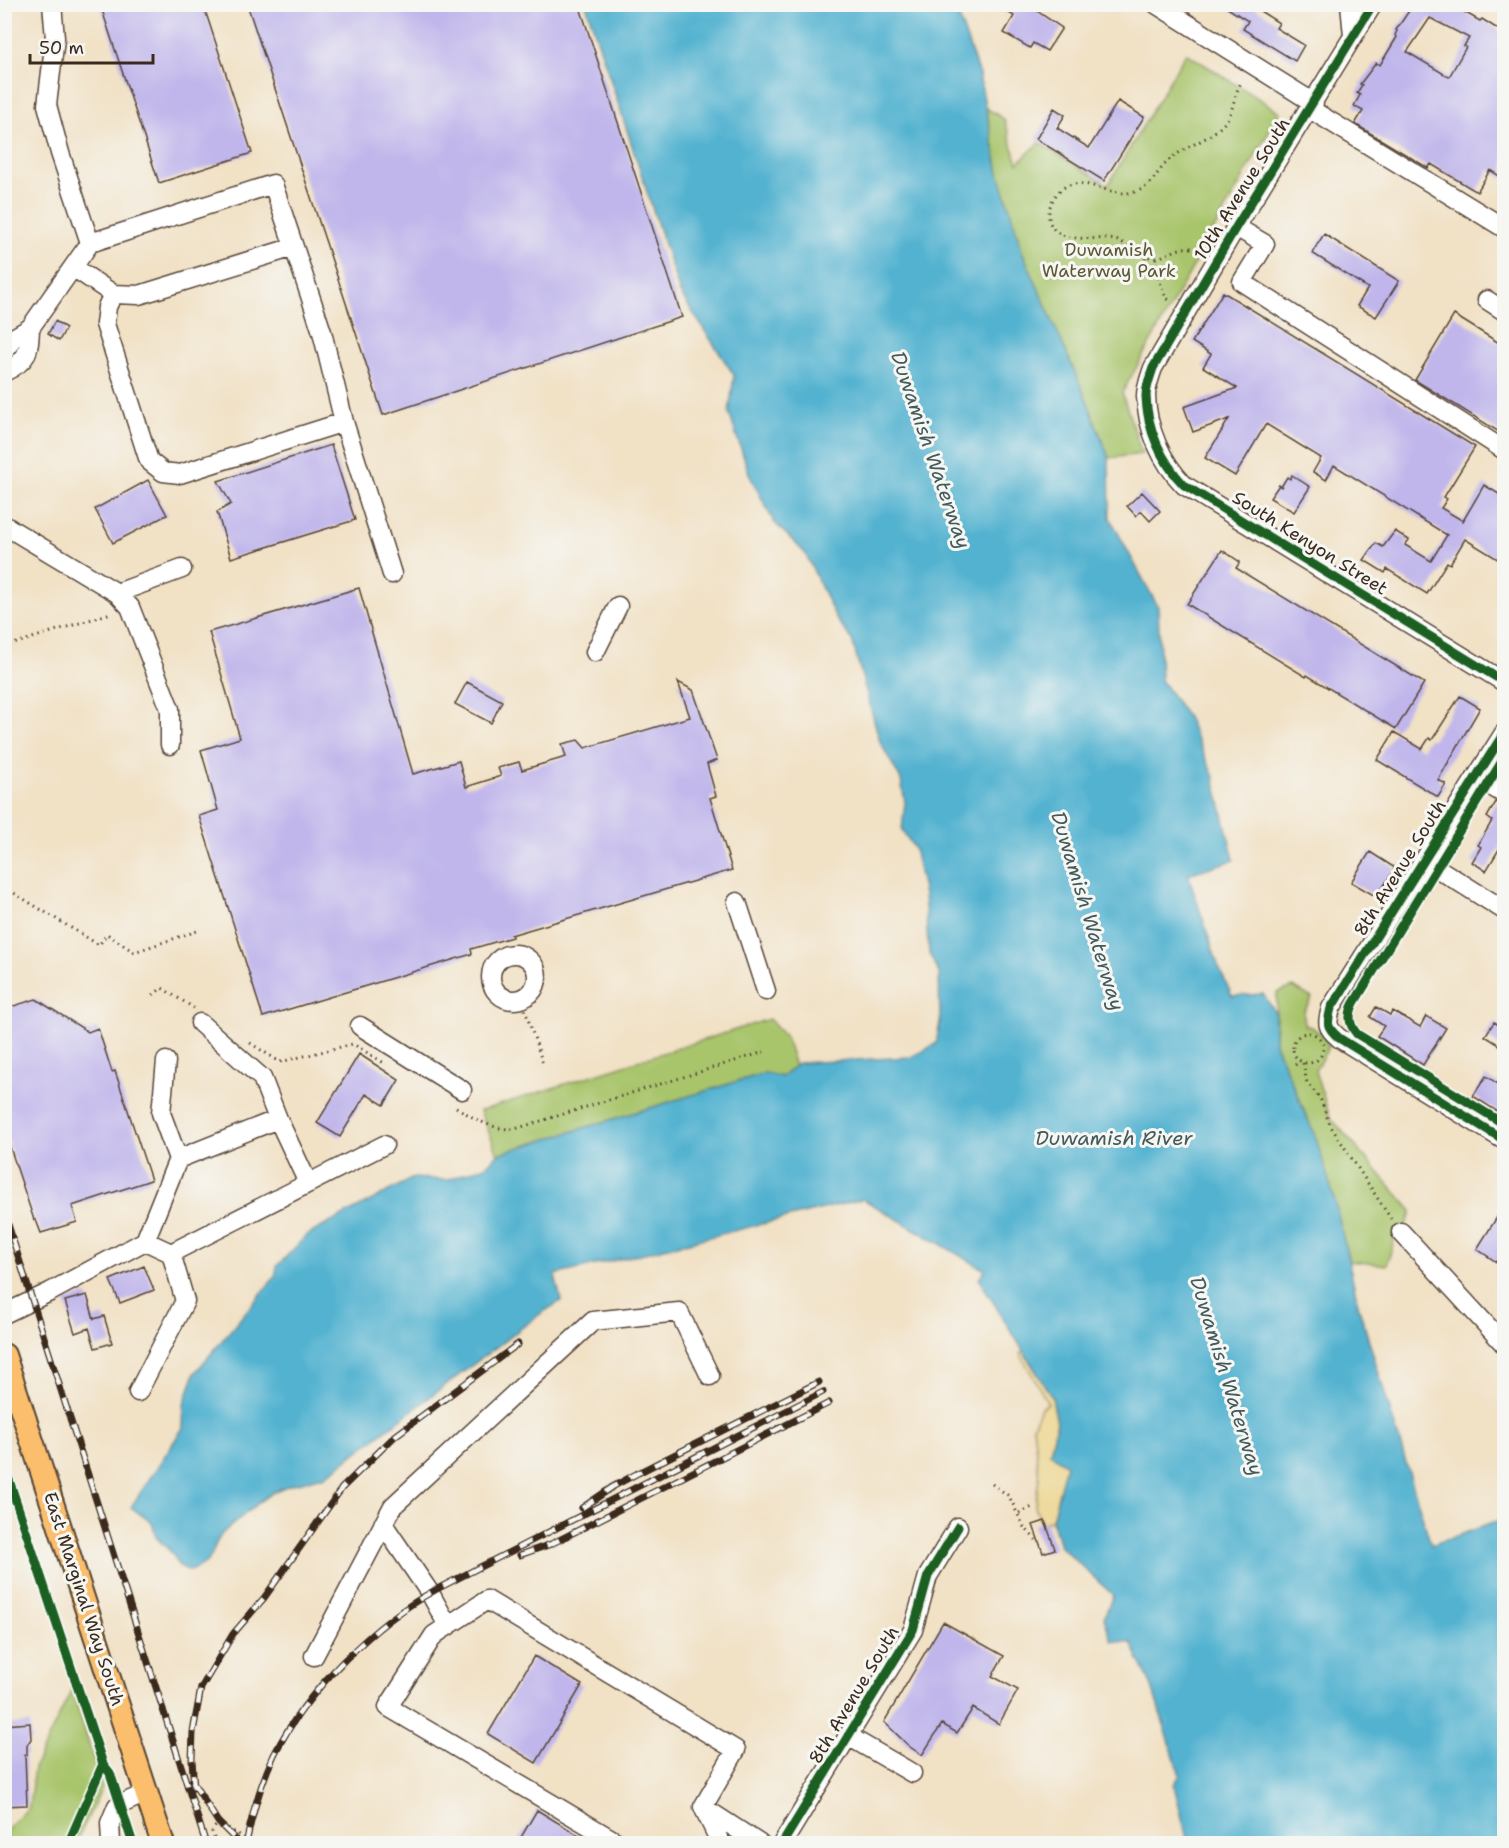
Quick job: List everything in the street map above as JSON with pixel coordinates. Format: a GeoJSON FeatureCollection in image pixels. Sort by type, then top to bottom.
{"type":"FeatureCollection","features":[{"type":"Feature","properties":{"kind":"main road","name":"East Marginal Way South"},"geometry":{"type":"LineString","coordinates":[[4,1355],[163,1844]]}},
{"type":"Feature","properties":{"kind":"street"},"geometry":{"type":"LineString","coordinates":[[52,4],[55,38],[47,105],[60,153],[90,243]]}},
{"type":"Feature","properties":{"kind":"street"},"geometry":{"type":"LineString","coordinates":[[1156,4],[1504,228]]}},
{"type":"Feature","properties":{"kind":"street"},"geometry":{"type":"LineString","coordinates":[[1350,4],[1353,36]]}},
{"type":"Feature","properties":{"kind":"street","name":"10th Avenue South"},"geometry":{"type":"LineString","coordinates":[[1146,394],[1153,369],[1236,227],[1374,4]]}},
{"type":"Feature","properties":{"kind":"street"},"geometry":{"type":"LineString","coordinates":[[4,352],[13,338],[30,328],[90,243],[273,184],[322,332],[344,422],[392,574]]}},
{"type":"Feature","properties":{"kind":"street"},"geometry":{"type":"LineString","coordinates":[[1236,227],[1265,244],[1242,282],[1504,450]]}},
{"type":"Feature","properties":{"kind":"street"},"geometry":{"type":"LineString","coordinates":[[73,267],[113,294],[139,295],[294,247]]}},
{"type":"Feature","properties":{"kind":"street"},"geometry":{"type":"LineString","coordinates":[[113,294],[107,306],[105,324],[149,461],[163,472],[180,474],[344,422]]}},
{"type":"Feature","properties":{"kind":"street"},"geometry":{"type":"LineString","coordinates":[[1487,300],[1504,311]]}},
{"type":"Feature","properties":{"kind":"street"},"geometry":{"type":"LineString","coordinates":[[4,372],[20,364],[29,350],[30,328]]}},
{"type":"Feature","properties":{"kind":"street","name":"South Kenyon Street"},"geometry":{"type":"LineString","coordinates":[[1146,394],[1150,425],[1158,445],[1166,463],[1184,485],[1504,682]]}},
{"type":"Feature","properties":{"kind":"street"},"geometry":{"type":"LineString","coordinates":[[4,525],[117,593],[130,607],[170,709],[170,745]]}},
{"type":"Feature","properties":{"kind":"street"},"geometry":{"type":"LineString","coordinates":[[117,593],[182,569]]}},
{"type":"Feature","properties":{"kind":"street"},"geometry":{"type":"LineString","coordinates":[[595,652],[618,606]]}},
{"type":"Feature","properties":{"kind":"street","name":"8th Avenue South"},"geometry":{"type":"LineString","coordinates":[[1504,733],[1331,1008],[1328,1023],[1331,1032],[1339,1038],[1504,1140]]}},
{"type":"Feature","properties":{"kind":"street"},"geometry":{"type":"LineString","coordinates":[[1476,777],[1504,795]]}},
{"type":"Feature","properties":{"kind":"street"},"geometry":{"type":"LineString","coordinates":[[1424,860],[1504,910]]}},
{"type":"Feature","properties":{"kind":"street"},"geometry":{"type":"LineString","coordinates":[[737,902],[766,991]]}},
{"type":"Feature","properties":{"kind":"street"},"geometry":{"type":"LineString","coordinates":[[200,1023],[262,1078],[308,1183]]}},
{"type":"Feature","properties":{"kind":"street"},"geometry":{"type":"LineString","coordinates":[[360,1026],[462,1090]]}},
{"type":"Feature","properties":{"kind":"street"},"geometry":{"type":"LineString","coordinates":[[4,1314],[145,1241],[178,1159],[161,1113],[166,1061]]}},
{"type":"Feature","properties":{"kind":"street"},"geometry":{"type":"LineString","coordinates":[[178,1159],[278,1119]]}},
{"type":"Feature","properties":{"kind":"street"},"geometry":{"type":"LineString","coordinates":[[171,1253],[384,1145]]}},
{"type":"Feature","properties":{"kind":"street"},"geometry":{"type":"LineString","coordinates":[[1401,1232],[1504,1344]]}},
{"type":"Feature","properties":{"kind":"street"},"geometry":{"type":"LineString","coordinates":[[138,1392],[185,1301],[171,1253],[145,1241]]}},
{"type":"Feature","properties":{"kind":"street"},"geometry":{"type":"LineString","coordinates":[[314,1656],[393,1506],[593,1321],[679,1312],[710,1376]]}},
{"type":"Feature","properties":{"kind":"street"},"geometry":{"type":"LineString","coordinates":[[383,1524],[430,1593],[448,1626]]}},
{"type":"Feature","properties":{"kind":"street","name":"8th Avenue South"},"geometry":{"type":"LineString","coordinates":[[782,1844],[913,1630],[928,1576],[958,1527]]}},
{"type":"Feature","properties":{"kind":"street"},"geometry":{"type":"LineString","coordinates":[[620,1844],[388,1707],[434,1635],[487,1600],[736,1750],[703,1807]]}},
{"type":"Feature","properties":{"kind":"street"},"geometry":{"type":"LineString","coordinates":[[848,1736],[912,1773]]}},
{"type":"Feature","properties":{"kind":"street"},"geometry":{"type":"LineString","coordinates":[[111,1844],[110,1823],[117,1806],[146,1793]]}},
{"type":"Feature","properties":{"kind":"street"},"geometry":{"type":"LineString","coordinates":[[703,1807],[721,1844]]}},
{"type":"Feature","properties":{"kind":"street"},"geometry":{"type":"LineString","coordinates":[[703,1807],[760,1844]]}},
{"type":"Feature","properties":{"kind":"path"},"geometry":{"type":"LineString","coordinates":[[1201,252],[1187,246],[1156,258],[1143,255],[1117,241],[1104,238],[1073,239],[1061,235],[1050,220],[1049,214],[1053,200],[1061,189],[1074,184],[1127,193],[1141,190],[1150,184],[1167,162],[1186,148],[1211,135],[1225,121],[1241,83]]}},
{"type":"Feature","properties":{"kind":"path"},"geometry":{"type":"LineString","coordinates":[[1143,255],[1154,270],[1166,298],[1170,301]]}},
{"type":"Feature","properties":{"kind":"path"},"geometry":{"type":"LineString","coordinates":[[1154,270],[1156,258]]}},
{"type":"Feature","properties":{"kind":"path"},"geometry":{"type":"LineString","coordinates":[[4,647],[111,613]]}},
{"type":"Feature","properties":{"kind":"path"},"geometry":{"type":"LineString","coordinates":[[4,888],[99,945],[107,934],[134,952],[200,930]]}},
{"type":"Feature","properties":{"kind":"path"},"geometry":{"type":"LineString","coordinates":[[521,998],[543,1064]]}},
{"type":"Feature","properties":{"kind":"path"},"geometry":{"type":"LineString","coordinates":[[1295,1065],[1301,1062],[1315,1062],[1322,1054],[1323,1043],[1316,1035],[1306,1032],[1294,1040],[1292,1049],[1301,1062],[1307,1083],[1320,1098],[1326,1116],[1366,1183],[1401,1232]]}},
{"type":"Feature","properties":{"kind":"path"},"geometry":{"type":"LineString","coordinates":[[992,1484],[1009,1496],[1024,1527],[1036,1540]]}},
{"type":"Feature","properties":{"kind":"path"},"geometry":{"type":"LineString","coordinates":[[1019,1513],[1035,1506]]}},
{"type":"Feature","properties":{"kind":"path"},"geometry":{"type":"LineString","coordinates":[[216,1844],[212,1832],[218,1822],[254,1844]]}},
{"type":"Feature","properties":{"kind":"green space","name":"Duwamish Waterway Park"},"geometry":{"type":"Polygon","coordinates":[[[1186,53],[1280,112],[1122,393],[1142,454],[1109,458],[1086,398],[1022,251],[999,173],[986,108],[1004,119],[1018,163],[1039,143],[1108,185],[1186,53]]]}},
{"type":"Feature","properties":{"kind":"green space"},"geometry":{"type":"Polygon","coordinates":[[[1293,987],[1312,998],[1304,1011],[1304,1025],[1322,1035],[1329,1046],[1315,1071],[1330,1117],[1412,1211],[1405,1227],[1395,1237],[1387,1265],[1349,1261],[1317,1141],[1275,1044],[1277,993],[1293,987]]]}},
{"type":"Feature","properties":{"kind":"green space"},"geometry":{"type":"Polygon","coordinates":[[[769,1019],[786,1038],[795,1066],[782,1077],[765,1073],[498,1154],[480,1111],[769,1019]]]}},
{"type":"Feature","properties":{"kind":"green space"},"geometry":{"type":"Polygon","coordinates":[[[72,1689],[102,1787],[76,1843],[5,1843],[7,1830],[29,1807],[34,1768],[72,1689]]]}},
{"type":"Feature","properties":{"kind":"sand"},"geometry":{"type":"Polygon","coordinates":[[[1023,1351],[1052,1397],[1057,1422],[1050,1453],[1066,1465],[1052,1520],[1041,1524],[1035,1506],[1039,1478],[1033,1426],[1042,1406],[1048,1403],[1020,1354],[1023,1351]]]}},
{"type":"Feature","properties":{"kind":"water","name":"Duwamish River"},"geometry":{"type":"Polygon","coordinates":[[[586,5],[955,5],[979,75],[999,173],[1022,251],[1086,398],[1109,458],[1110,518],[1158,607],[1161,680],[1187,717],[1214,777],[1234,860],[1188,874],[1218,965],[1232,996],[1263,994],[1275,1012],[1275,1044],[1316,1138],[1335,1201],[1359,1308],[1431,1545],[1504,1519],[1504,1843],[1188,1843],[1174,1785],[1180,1775],[1151,1684],[1131,1643],[1112,1641],[1104,1618],[1113,1595],[1060,1546],[1052,1520],[1066,1465],[1050,1453],[1057,1422],[1052,1397],[979,1279],[985,1270],[863,1199],[555,1275],[561,1301],[540,1314],[324,1477],[280,1489],[266,1497],[221,1535],[209,1560],[199,1567],[189,1571],[178,1565],[173,1554],[156,1537],[152,1523],[131,1507],[183,1428],[184,1404],[195,1373],[275,1277],[277,1266],[307,1235],[413,1178],[447,1180],[486,1166],[498,1154],[765,1073],[782,1077],[798,1063],[911,1057],[936,1044],[940,1022],[939,973],[929,953],[924,895],[914,848],[902,830],[905,802],[901,780],[880,742],[852,640],[837,620],[805,553],[774,522],[750,476],[729,413],[734,375],[680,293],[586,5]]]}},
{"type":"Feature","properties":{"kind":"building"},"geometry":{"type":"Polygon","coordinates":[[[100,4],[203,4],[252,153],[159,183],[100,4]]]}},
{"type":"Feature","properties":{"kind":"building"},"geometry":{"type":"Polygon","coordinates":[[[247,4],[579,4],[682,317],[383,415],[247,4]]]}},
{"type":"Feature","properties":{"kind":"building"},"geometry":{"type":"Polygon","coordinates":[[[995,4],[1041,4],[1037,11],[1062,28],[1047,51],[1033,43],[1030,48],[1004,33],[1014,16],[995,4]]]}},
{"type":"Feature","properties":{"kind":"building"},"geometry":{"type":"Polygon","coordinates":[[[1221,4],[1249,4],[1279,23],[1276,28],[1304,45],[1295,61],[1243,29],[1248,21],[1221,4]]]}},
{"type":"Feature","properties":{"kind":"building"},"geometry":{"type":"Polygon","coordinates":[[[1404,4],[1450,4],[1480,21],[1482,19],[1504,33],[1504,179],[1490,170],[1477,192],[1431,164],[1428,168],[1355,124],[1363,111],[1354,106],[1360,95],[1357,93],[1362,85],[1360,84],[1376,63],[1380,65],[1397,37],[1396,30],[1411,8],[1404,4]],[[1430,18],[1407,52],[1449,77],[1469,38],[1430,18]]]}},
{"type":"Feature","properties":{"kind":"building"},"geometry":{"type":"Polygon","coordinates":[[[1118,101],[1144,117],[1104,181],[1036,139],[1054,108],[1065,115],[1057,128],[1089,148],[1118,101]]]}},
{"type":"Feature","properties":{"kind":"building"},"geometry":{"type":"Polygon","coordinates":[[[1324,234],[1399,281],[1376,317],[1357,306],[1368,288],[1312,253],[1324,234]]]}},
{"type":"Feature","properties":{"kind":"building"},"geometry":{"type":"Polygon","coordinates":[[[1223,292],[1475,447],[1444,497],[1447,499],[1441,508],[1463,521],[1484,485],[1504,497],[1504,563],[1465,539],[1450,564],[1447,562],[1427,594],[1387,569],[1385,573],[1364,560],[1376,543],[1383,547],[1395,531],[1409,540],[1405,545],[1431,561],[1447,535],[1334,465],[1326,480],[1313,472],[1321,458],[1266,424],[1235,476],[1205,458],[1229,419],[1193,432],[1184,407],[1237,388],[1203,367],[1211,354],[1192,342],[1223,292]]]}},
{"type":"Feature","properties":{"kind":"building"},"geometry":{"type":"Polygon","coordinates":[[[1454,315],[1504,346],[1504,435],[1415,380],[1454,315]]]}},
{"type":"Feature","properties":{"kind":"building"},"geometry":{"type":"Polygon","coordinates":[[[55,321],[66,328],[59,341],[48,334],[55,321]]]}},
{"type":"Feature","properties":{"kind":"building"},"geometry":{"type":"Polygon","coordinates":[[[331,445],[355,520],[231,558],[217,512],[231,504],[218,481],[331,445]]]}},
{"type":"Feature","properties":{"kind":"building"},"geometry":{"type":"Polygon","coordinates":[[[1292,475],[1310,487],[1294,512],[1270,498],[1279,485],[1281,487],[1287,477],[1290,479],[1292,475]]]}},
{"type":"Feature","properties":{"kind":"building"},"geometry":{"type":"Polygon","coordinates":[[[148,480],[167,515],[113,543],[95,509],[148,480]]]}},
{"type":"Feature","properties":{"kind":"building"},"geometry":{"type":"Polygon","coordinates":[[[1142,492],[1160,511],[1150,521],[1141,511],[1136,516],[1127,506],[1142,492]]]}},
{"type":"Feature","properties":{"kind":"building"},"geometry":{"type":"Polygon","coordinates":[[[1222,550],[1240,562],[1236,568],[1424,683],[1396,729],[1187,604],[1222,550]]]}},
{"type":"Feature","properties":{"kind":"building"},"geometry":{"type":"Polygon","coordinates":[[[359,588],[413,774],[459,761],[466,787],[501,776],[498,768],[519,762],[522,770],[566,757],[562,744],[578,740],[585,748],[690,717],[678,682],[693,690],[717,760],[707,764],[716,796],[710,798],[732,870],[511,935],[512,937],[471,949],[472,954],[263,1017],[199,816],[218,810],[201,750],[240,738],[209,632],[359,588]]]}},
{"type":"Feature","properties":{"kind":"building"},"geometry":{"type":"Polygon","coordinates":[[[467,682],[502,701],[491,723],[455,704],[467,682]]]}},
{"type":"Feature","properties":{"kind":"building"},"geometry":{"type":"Polygon","coordinates":[[[1460,696],[1480,708],[1438,780],[1446,784],[1438,797],[1377,760],[1394,732],[1422,749],[1429,738],[1432,740],[1460,696]]]}},
{"type":"Feature","properties":{"kind":"building"},"geometry":{"type":"Polygon","coordinates":[[[1496,802],[1504,805],[1504,841],[1486,871],[1472,862],[1481,847],[1478,845],[1492,821],[1487,817],[1496,802]]]}},
{"type":"Feature","properties":{"kind":"building"},"geometry":{"type":"Polygon","coordinates":[[[1370,852],[1395,868],[1377,897],[1351,882],[1370,852]]]}},
{"type":"Feature","properties":{"kind":"building"},"geometry":{"type":"Polygon","coordinates":[[[36,999],[88,1032],[98,1028],[112,1072],[115,1071],[151,1180],[72,1206],[77,1222],[41,1233],[34,1220],[4,1129],[4,1009],[36,999]]]}},
{"type":"Feature","properties":{"kind":"building"},"geometry":{"type":"Polygon","coordinates":[[[1376,1007],[1390,1015],[1393,1011],[1420,1027],[1426,1016],[1446,1028],[1423,1065],[1377,1036],[1384,1026],[1370,1017],[1376,1007]]]}},
{"type":"Feature","properties":{"kind":"building"},"geometry":{"type":"Polygon","coordinates":[[[1494,1022],[1504,1028],[1504,1048],[1485,1036],[1494,1022]]]}},
{"type":"Feature","properties":{"kind":"building"},"geometry":{"type":"Polygon","coordinates":[[[359,1054],[399,1080],[384,1105],[366,1094],[340,1137],[317,1123],[359,1054]]]}},
{"type":"Feature","properties":{"kind":"building"},"geometry":{"type":"Polygon","coordinates":[[[1486,1076],[1504,1088],[1504,1116],[1473,1096],[1486,1076]]]}},
{"type":"Feature","properties":{"kind":"building"},"geometry":{"type":"Polygon","coordinates":[[[1504,1206],[1504,1267],[1477,1249],[1504,1206]]]}},
{"type":"Feature","properties":{"kind":"building"},"geometry":{"type":"Polygon","coordinates":[[[144,1266],[154,1290],[120,1303],[110,1280],[144,1266]]]}},
{"type":"Feature","properties":{"kind":"building"},"geometry":{"type":"Polygon","coordinates":[[[87,1295],[94,1319],[104,1316],[112,1343],[95,1348],[89,1328],[75,1333],[65,1301],[87,1295]]]}},
{"type":"Feature","properties":{"kind":"building"},"geometry":{"type":"Polygon","coordinates":[[[1045,1521],[1055,1549],[1043,1553],[1033,1525],[1045,1521]]]}},
{"type":"Feature","properties":{"kind":"building"},"geometry":{"type":"Polygon","coordinates":[[[943,1622],[1004,1656],[992,1676],[1018,1690],[999,1724],[973,1708],[957,1733],[942,1724],[922,1755],[910,1747],[884,1722],[943,1622]]]}},
{"type":"Feature","properties":{"kind":"building"},"geometry":{"type":"Polygon","coordinates":[[[534,1656],[582,1685],[536,1763],[488,1734],[534,1656]]]}},
{"type":"Feature","properties":{"kind":"building"},"geometry":{"type":"Polygon","coordinates":[[[30,1723],[31,1739],[27,1745],[27,1755],[25,1755],[27,1805],[4,1806],[4,1725],[30,1723]]]}},
{"type":"Feature","properties":{"kind":"building"},"geometry":{"type":"Polygon","coordinates":[[[537,1810],[593,1844],[517,1844],[537,1810]]]}},
{"type":"Feature","properties":{"kind":"railway"},"geometry":{"type":"LineString","coordinates":[[4,1212],[206,1844]]}},
{"type":"Feature","properties":{"kind":"railway"},"geometry":{"type":"LineString","coordinates":[[194,1788],[193,1732],[201,1688],[233,1634],[264,1598],[342,1488],[395,1436],[518,1344]]}},
{"type":"Feature","properties":{"kind":"railway"},"geometry":{"type":"LineString","coordinates":[[582,1508],[638,1473],[819,1382]]}},
{"type":"Feature","properties":{"kind":"railway"},"geometry":{"type":"LineString","coordinates":[[246,1844],[265,1777],[288,1731],[323,1683],[389,1620],[437,1589],[823,1392]]}},
{"type":"Feature","properties":{"kind":"railway"},"geometry":{"type":"LineString","coordinates":[[520,1555],[551,1544],[829,1403]]}},
{"type":"Feature","properties":{"kind":"railway"},"geometry":{"type":"LineString","coordinates":[[192,1781],[218,1822],[240,1844]]}},
{"type":"Feature","properties":{"kind":"cycle path"},"geometry":{"type":"LineString","coordinates":[[1373,4],[1236,227],[1153,368],[1146,393],[1149,420],[1162,455],[1184,485],[1504,682]]}},
{"type":"Feature","properties":{"kind":"cycle path"},"geometry":{"type":"LineString","coordinates":[[1504,733],[1331,1008],[1328,1022],[1332,1031],[1339,1038],[1504,1140]]}},
{"type":"Feature","properties":{"kind":"cycle path"},"geometry":{"type":"LineString","coordinates":[[1504,758],[1354,1003],[1350,1019],[1357,1034],[1504,1124]]}},
{"type":"Feature","properties":{"kind":"cycle path"},"geometry":{"type":"LineString","coordinates":[[4,1465],[103,1764],[110,1773],[133,1844]]}},
{"type":"Feature","properties":{"kind":"cycle path"},"geometry":{"type":"LineString","coordinates":[[782,1844],[913,1630],[928,1576],[958,1527]]}},
{"type":"Feature","properties":{"kind":"cycle path"},"geometry":{"type":"LineString","coordinates":[[68,1844],[103,1764]]}},
{"type":"Feature","properties":{"kind":"water label","name":"Duwamish Waterway"},"geometry":{"type":"Point","coordinates":[931,450]}},
{"type":"Feature","properties":{"kind":"water label","name":"Duwamish Waterway"},"geometry":{"type":"Point","coordinates":[1088,911]}},
{"type":"Feature","properties":{"kind":"water label","name":"Duwamish Waterway"},"geometry":{"type":"Point","coordinates":[1227,1376]}}]}
